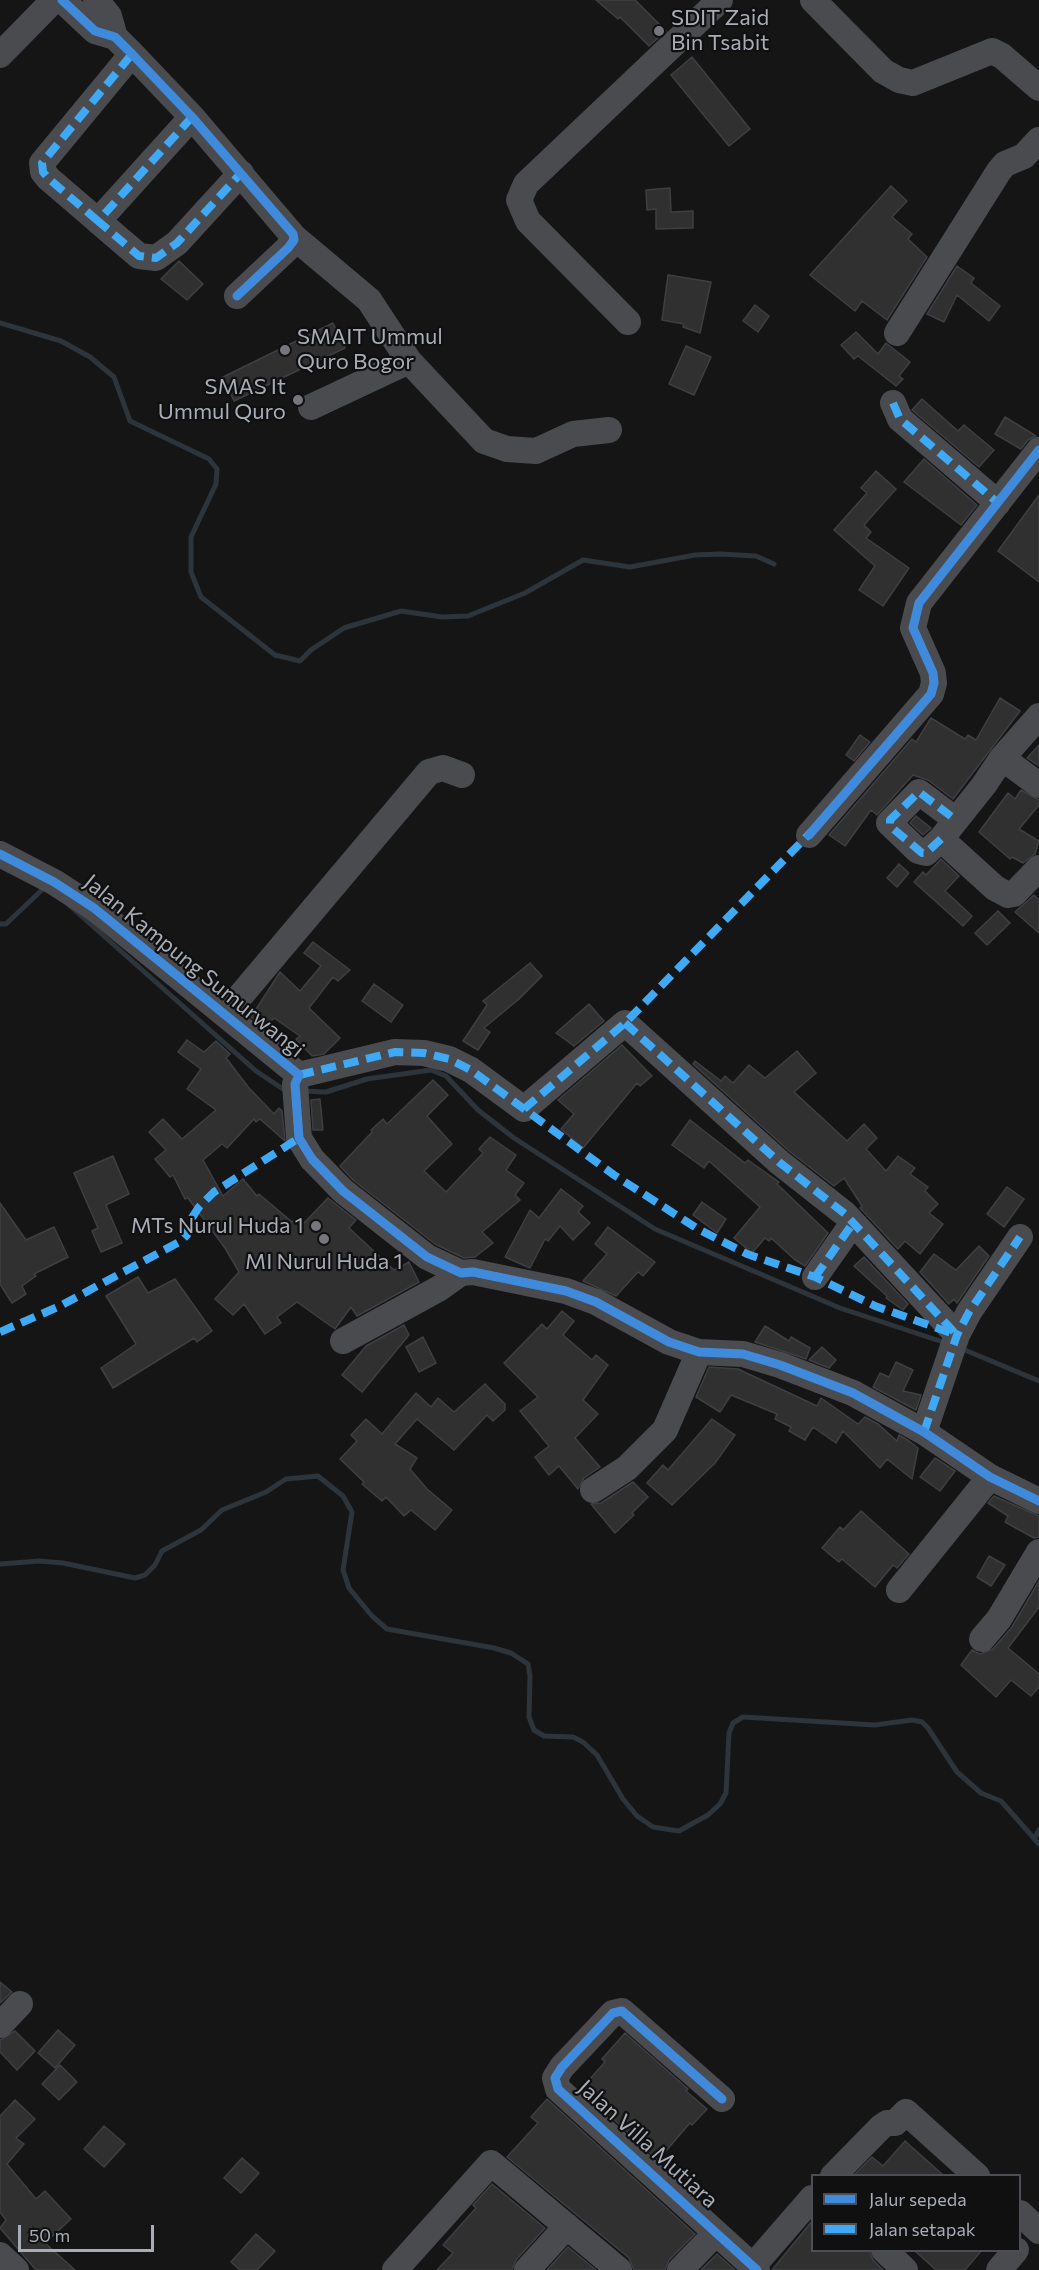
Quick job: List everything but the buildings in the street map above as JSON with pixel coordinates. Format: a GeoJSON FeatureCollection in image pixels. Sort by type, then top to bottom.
{"type":"FeatureCollection","features":[{"type":"Feature","properties":{"kind":"street"},"geometry":{"type":"LineString","coordinates":[[0,55],[54,0]]}},
{"type":"Feature","properties":{"kind":"street"},"geometry":{"type":"LineString","coordinates":[[62,0],[95,31],[123,46],[192,117],[294,237],[369,300],[408,361],[473,432],[495,446],[536,451],[573,434],[609,429]]}},
{"type":"Feature","properties":{"kind":"street"},"geometry":{"type":"LineString","coordinates":[[96,0],[109,16],[123,46]]}},
{"type":"Feature","properties":{"kind":"street"},"geometry":{"type":"LineString","coordinates":[[628,322],[528,221],[519,200],[526,184],[720,0]]}},
{"type":"Feature","properties":{"kind":"street"},"geometry":{"type":"LineString","coordinates":[[813,0],[883,71],[899,80],[913,83],[992,51],[1002,56],[1039,88]]}},
{"type":"Feature","properties":{"kind":"street"},"geometry":{"type":"LineString","coordinates":[[123,46],[42,163],[49,179],[139,256],[156,258],[177,243],[241,173]]}},
{"type":"Feature","properties":{"kind":"street"},"geometry":{"type":"LineString","coordinates":[[98,221],[192,117]]}},
{"type":"Feature","properties":{"kind":"street"},"geometry":{"type":"LineString","coordinates":[[897,333],[999,171],[1005,164],[1024,156],[1039,140]]}},
{"type":"Feature","properties":{"kind":"street"},"geometry":{"type":"LineString","coordinates":[[237,296],[288,248],[294,237]]}},
{"type":"Feature","properties":{"kind":"street"},"geometry":{"type":"LineString","coordinates":[[311,407],[408,361]]}},
{"type":"Feature","properties":{"kind":"street"},"geometry":{"type":"LineString","coordinates":[[892,403],[900,419],[998,502]]}},
{"type":"Feature","properties":{"kind":"street"},"geometry":{"type":"LineString","coordinates":[[809,835],[930,694],[934,683],[933,673],[913,628],[914,616],[919,603],[1039,450]]}},
{"type":"Feature","properties":{"kind":"street"},"geometry":{"type":"LineString","coordinates":[[1039,716],[1002,758],[948,829],[995,888],[1008,896],[1014,894],[1039,868]]}},
{"type":"Feature","properties":{"kind":"street"},"geometry":{"type":"LineString","coordinates":[[1002,758],[1039,785]]}},
{"type":"Feature","properties":{"kind":"street"},"geometry":{"type":"LineString","coordinates":[[226,1013],[429,772],[443,768],[462,775]]}},
{"type":"Feature","properties":{"kind":"street","name":"Jalan Kampung Sumurwangi"},"geometry":{"type":"LineString","coordinates":[[0,854],[54,882],[94,908],[226,1013],[297,1089]]}},
{"type":"Feature","properties":{"kind":"street"},"geometry":{"type":"LineString","coordinates":[[461,1273],[427,1257],[324,1174],[299,1138],[297,1089],[395,1052],[424,1053],[449,1059],[471,1070],[524,1109],[624,1023],[779,1162],[853,1223],[954,1344]]}},
{"type":"Feature","properties":{"kind":"street"},"geometry":{"type":"LineString","coordinates":[[815,1277],[853,1223]]}},
{"type":"Feature","properties":{"kind":"street"},"geometry":{"type":"LineString","coordinates":[[924,1432],[954,1344],[969,1312],[1020,1237]]}},
{"type":"Feature","properties":{"kind":"street"},"geometry":{"type":"LineString","coordinates":[[343,1341],[440,1288],[461,1273],[472,1272],[566,1291],[596,1302],[669,1342],[699,1352],[743,1354],[780,1365],[853,1394],[924,1432],[990,1477],[1039,1501]]}},
{"type":"Feature","properties":{"kind":"street"},"geometry":{"type":"LineString","coordinates":[[593,1490],[627,1468],[665,1431],[699,1352]]}},
{"type":"Feature","properties":{"kind":"street"},"geometry":{"type":"LineString","coordinates":[[899,1590],[990,1477]]}},
{"type":"Feature","properties":{"kind":"street"},"geometry":{"type":"LineString","coordinates":[[982,1639],[999,1619],[1039,1552]]}},
{"type":"Feature","properties":{"kind":"street"},"geometry":{"type":"LineString","coordinates":[[0,2025],[20,2004]]}},
{"type":"Feature","properties":{"kind":"street","name":"Jalan Villa Mutiara"},"geometry":{"type":"LineString","coordinates":[[723,2099],[622,2012],[612,2013],[562,2067],[555,2078],[558,2089],[755,2268]]}},
{"type":"Feature","properties":{"kind":"street"},"geometry":{"type":"LineString","coordinates":[[834,2174],[881,2127],[887,2123],[895,2123],[906,2112],[963,2171]]}},
{"type":"Feature","properties":{"kind":"street"},"geometry":{"type":"LineString","coordinates":[[395,2270],[491,2163],[619,2270]]}},
{"type":"Feature","properties":{"kind":"street"},"geometry":{"type":"LineString","coordinates":[[755,2268],[811,2200]]}},
{"type":"Feature","properties":{"kind":"street"},"geometry":{"type":"LineString","coordinates":[[1021,2245],[1032,2224]]}},
{"type":"Feature","properties":{"kind":"street"},"geometry":{"type":"LineString","coordinates":[[527,2270],[567,2226]]}},
{"type":"Feature","properties":{"kind":"street"},"geometry":{"type":"LineString","coordinates":[[680,2270],[716,2233]]}},
{"type":"Feature","properties":{"kind":"street"},"geometry":{"type":"LineString","coordinates":[[886,2252],[905,2270]]}},
{"type":"Feature","properties":{"kind":"street"},"geometry":{"type":"LineString","coordinates":[[999,2270],[1014,2252]]}},
{"type":"Feature","properties":{"kind":"street"},"geometry":{"type":"LineString","coordinates":[[0,2254],[16,2270]]}},
{"type":"Feature","properties":{"kind":"waterway"},"geometry":{"type":"LineString","coordinates":[[0,323],[61,341],[90,357],[114,377],[130,421],[209,459],[217,469],[216,484],[191,537],[191,572],[201,597],[275,655],[300,661],[311,650],[344,628],[401,611],[442,617],[468,616],[525,593],[583,560],[630,567],[695,555],[720,554],[756,556],[774,564]]}},
{"type":"Feature","properties":{"kind":"waterway"},"geometry":{"type":"LineString","coordinates":[[0,924],[6,924],[44,888],[46,890]]}},
{"type":"Feature","properties":{"kind":"waterway"},"geometry":{"type":"LineString","coordinates":[[69,905],[256,1071],[288,1090]]}},
{"type":"Feature","properties":{"kind":"waterway"},"geometry":{"type":"LineString","coordinates":[[303,1091],[326,1092],[367,1079],[431,1070],[446,1076],[478,1110],[514,1138],[655,1229],[840,1308],[946,1343]]}},
{"type":"Feature","properties":{"kind":"waterway"},"geometry":{"type":"LineString","coordinates":[[960,1348],[1039,1381]]}},
{"type":"Feature","properties":{"kind":"waterway"},"geometry":{"type":"LineString","coordinates":[[0,1564],[39,1561],[63,1563],[135,1578],[145,1575],[155,1565],[162,1551],[201,1530],[222,1510],[266,1492],[286,1479],[318,1476],[343,1496],[352,1512],[343,1570],[349,1588],[372,1616],[387,1629],[494,1648],[511,1653],[528,1664],[529,1717],[534,1730],[544,1736],[573,1737],[583,1742],[597,1755],[623,1799],[637,1816],[653,1827],[679,1831],[708,1815],[720,1804],[726,1793],[729,1733],[733,1723],[743,1717],[875,1725],[912,1720],[922,1722],[928,1728],[957,1772],[981,1793],[1001,1801],[1039,1844]]}},
{"type":"Feature","properties":{"kind":"waterway"},"geometry":{"type":"LineString","coordinates":[[1034,1839],[1039,1830]]}},
{"type":"Feature","properties":{"kind":"marked path"},"geometry":{"type":"LineString","coordinates":[[98,221],[49,179],[43,172],[42,163],[132,54]]}},
{"type":"Feature","properties":{"kind":"marked path"},"geometry":{"type":"LineString","coordinates":[[192,117],[98,221],[139,256],[156,258],[177,243],[241,173]]}},
{"type":"Feature","properties":{"kind":"marked path"},"geometry":{"type":"LineString","coordinates":[[893,403],[900,419],[998,503]]}},
{"type":"Feature","properties":{"kind":"marked path"},"geometry":{"type":"LineString","coordinates":[[941,839],[926,853],[922,853],[890,826],[890,820],[919,792],[956,820]]}},
{"type":"Feature","properties":{"kind":"marked path"},"geometry":{"type":"LineString","coordinates":[[524,1109],[625,1023],[813,830]]}},
{"type":"Feature","properties":{"kind":"marked path"},"geometry":{"type":"LineString","coordinates":[[625,1023],[779,1162],[845,1214],[955,1333]]}},
{"type":"Feature","properties":{"kind":"marked path"},"geometry":{"type":"LineString","coordinates":[[299,1075],[395,1052],[424,1053],[449,1059],[471,1070],[614,1175],[698,1229],[747,1254],[815,1277],[875,1306],[957,1335]]}},
{"type":"Feature","properties":{"kind":"marked path"},"geometry":{"type":"LineString","coordinates":[[0,1332],[60,1306],[181,1241],[187,1235],[186,1227],[199,1207],[214,1192],[299,1138]]}},
{"type":"Feature","properties":{"kind":"marked path"},"geometry":{"type":"LineString","coordinates":[[815,1277],[853,1223]]}},
{"type":"Feature","properties":{"kind":"marked path"},"geometry":{"type":"LineString","coordinates":[[924,1432],[957,1335],[969,1312],[1020,1237]]}},
{"type":"Feature","properties":{"kind":"cycle path"},"geometry":{"type":"LineString","coordinates":[[62,0],[95,31],[115,37],[132,54],[192,117],[293,234],[294,240],[288,248],[237,296]]}},
{"type":"Feature","properties":{"kind":"cycle path"},"geometry":{"type":"LineString","coordinates":[[809,835],[931,694],[934,683],[933,673],[913,628],[919,603],[1039,450]]}},
{"type":"Feature","properties":{"kind":"cycle path"},"geometry":{"type":"LineString","coordinates":[[0,854],[54,882],[94,908],[299,1075],[295,1084],[299,1138],[312,1159],[343,1191],[427,1257],[461,1273],[473,1272],[566,1291],[596,1302],[669,1342],[699,1352],[743,1354],[780,1365],[853,1393],[924,1432],[990,1477],[1039,1501]]}},
{"type":"Feature","properties":{"kind":"cycle path"},"geometry":{"type":"LineString","coordinates":[[722,2099],[622,2011],[613,2013],[562,2067],[555,2078],[558,2089],[757,2270]]}},
{"type":"Feature","properties":{"kind":"place","name":"SDIT Zaid Bin Tsabit"},"geometry":{"type":"Point","coordinates":[659,31]}},
{"type":"Feature","properties":{"kind":"place","name":"SMAIT Ummul Quro Bogor"},"geometry":{"type":"Point","coordinates":[285,350]}},
{"type":"Feature","properties":{"kind":"place","name":"SMAS It Ummul Quro"},"geometry":{"type":"Point","coordinates":[298,400]}},
{"type":"Feature","properties":{"kind":"place","name":"MTs Nurul Huda 1"},"geometry":{"type":"Point","coordinates":[316,1226]}},
{"type":"Feature","properties":{"kind":"place","name":"MI Nurul Huda 1"},"geometry":{"type":"Point","coordinates":[324,1239]}}]}
